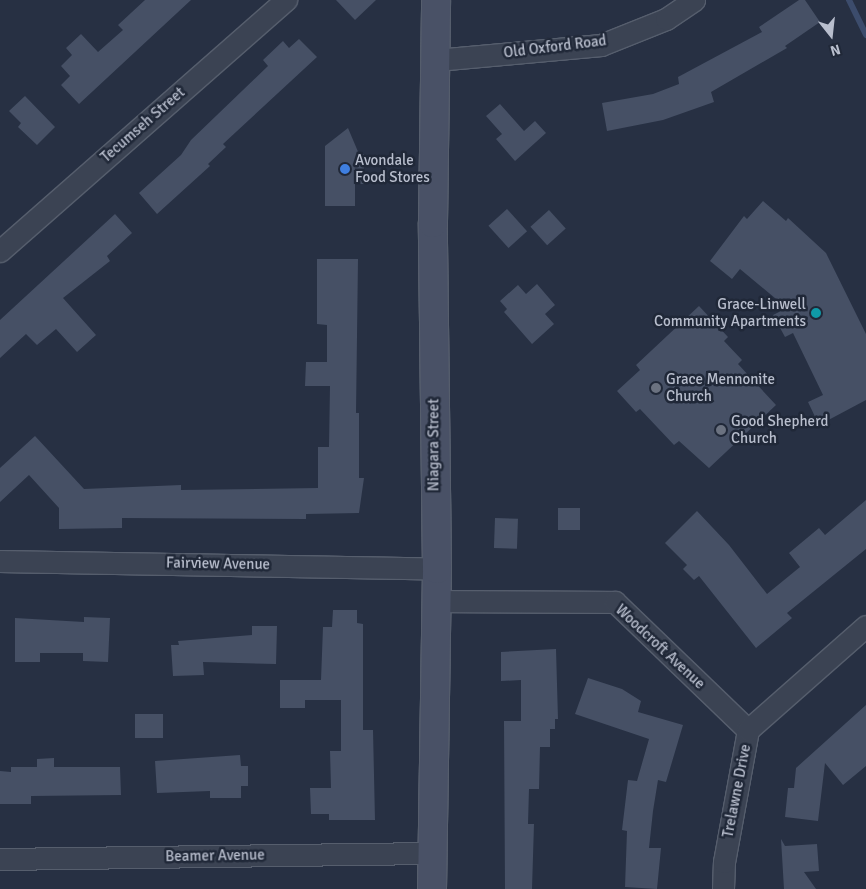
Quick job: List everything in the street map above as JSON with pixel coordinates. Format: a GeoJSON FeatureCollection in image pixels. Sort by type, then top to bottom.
{"type":"FeatureCollection","features":[{"type":"Feature","properties":{"kind":"main road","name":"Niagara Street"},"geometry":{"type":"LineString","coordinates":[[432,889],[431,854],[437,569],[433,233],[436,0]]}},
{"type":"Feature","properties":{"kind":"street","name":"Tecumseh Street"},"geometry":{"type":"LineString","coordinates":[[0,250],[286,0]]}},
{"type":"Feature","properties":{"kind":"street","name":"Old Oxford Road"},"geometry":{"type":"LineString","coordinates":[[436,60],[600,45],[666,20],[694,0]]}},
{"type":"Feature","properties":{"kind":"street","name":"Fairview Avenue"},"geometry":{"type":"LineString","coordinates":[[0,561],[437,569]]}},
{"type":"Feature","properties":{"kind":"street","name":"Woodcroft Avenue"},"geometry":{"type":"LineString","coordinates":[[435,601],[615,602],[748,730]]}},
{"type":"Feature","properties":{"kind":"street","name":"Trelawne Drive"},"geometry":{"type":"LineString","coordinates":[[723,889],[724,862],[748,730],[866,626]]}},
{"type":"Feature","properties":{"kind":"street","name":"Beamer Avenue"},"geometry":{"type":"LineString","coordinates":[[0,858],[431,854]]}},
{"type":"Feature","properties":{"kind":"building"},"geometry":{"type":"Polygon","coordinates":[[[145,0],[191,0],[79,104],[61,85],[70,76],[61,66],[72,55],[66,48],[81,34],[98,52],[123,30],[118,25],[145,0]]]}},
{"type":"Feature","properties":{"kind":"building"},"geometry":{"type":"Polygon","coordinates":[[[336,0],[376,0],[355,20],[336,0]]]}},
{"type":"Feature","properties":{"kind":"building"},"geometry":{"type":"Polygon","coordinates":[[[799,0],[805,0],[820,22],[785,46],[787,48],[711,92],[714,102],[663,120],[607,131],[602,103],[653,94],[679,84],[678,77],[762,32],[759,27],[799,0]]]}},
{"type":"Feature","properties":{"kind":"building"},"geometry":{"type":"Polygon","coordinates":[[[299,39],[317,57],[223,144],[226,147],[208,164],[210,166],[157,214],[139,193],[181,155],[191,140],[268,66],[263,60],[283,41],[289,48],[299,39]]]}},
{"type":"Feature","properties":{"kind":"building"},"geometry":{"type":"Polygon","coordinates":[[[25,96],[55,127],[37,145],[18,127],[21,123],[9,111],[25,96]]]}},
{"type":"Feature","properties":{"kind":"building"},"geometry":{"type":"Polygon","coordinates":[[[500,104],[524,131],[535,121],[546,133],[515,161],[496,139],[502,134],[486,116],[500,104]]]}},
{"type":"Feature","properties":{"kind":"building","name":"Avondale Food Stores"},"geometry":{"type":"Polygon","coordinates":[[[348,128],[359,154],[364,154],[364,184],[355,184],[355,206],[325,206],[325,146],[348,128]]]}},
{"type":"Feature","properties":{"kind":"building","name":"Grace-Linwell Community Apartments"},"geometry":{"type":"Polygon","coordinates":[[[763,201],[786,221],[788,218],[826,253],[866,334],[866,400],[819,425],[808,402],[823,395],[793,333],[785,337],[773,315],[787,308],[740,269],[732,279],[710,261],[744,216],[747,219],[763,201]]]}},
{"type":"Feature","properties":{"kind":"building"},"geometry":{"type":"Polygon","coordinates":[[[507,209],[527,231],[508,248],[488,226],[507,209]]]}},
{"type":"Feature","properties":{"kind":"building"},"geometry":{"type":"Polygon","coordinates":[[[549,210],[566,229],[547,245],[530,227],[549,210]]]}},
{"type":"Feature","properties":{"kind":"building"},"geometry":{"type":"Polygon","coordinates":[[[115,214],[132,233],[107,256],[110,261],[63,298],[96,335],[77,352],[56,329],[37,345],[26,334],[0,358],[0,320],[115,214]]]}},
{"type":"Feature","properties":{"kind":"building"},"geometry":{"type":"Polygon","coordinates":[[[317,259],[358,259],[356,413],[359,413],[359,478],[364,478],[359,513],[306,514],[306,519],[122,518],[122,528],[59,529],[59,508],[29,475],[0,502],[0,468],[35,436],[84,489],[181,485],[181,490],[318,488],[318,447],[329,447],[330,386],[305,386],[306,362],[327,362],[327,325],[317,324],[317,259]]]}},
{"type":"Feature","properties":{"kind":"building"},"geometry":{"type":"Polygon","coordinates":[[[537,284],[555,305],[545,314],[554,324],[532,344],[504,312],[507,309],[500,301],[518,285],[526,294],[537,284]]]}},
{"type":"Feature","properties":{"kind":"building","name":"Grace Mennonite Church"},"geometry":{"type":"Polygon","coordinates":[[[699,306],[728,337],[724,341],[742,360],[738,364],[776,405],[709,468],[679,441],[674,445],[640,409],[636,412],[617,391],[640,370],[636,365],[699,306]]]}},
{"type":"Feature","properties":{"kind":"building"},"geometry":{"type":"Polygon","coordinates":[[[866,500],[866,549],[787,613],[792,618],[756,648],[699,576],[694,580],[683,569],[687,565],[665,543],[697,511],[729,545],[767,594],[800,567],[789,553],[819,528],[825,535],[866,500]]]}},
{"type":"Feature","properties":{"kind":"building"},"geometry":{"type":"Polygon","coordinates":[[[558,508],[580,508],[580,530],[558,530],[558,508]]]}},
{"type":"Feature","properties":{"kind":"building"},"geometry":{"type":"Polygon","coordinates":[[[495,518],[518,519],[517,549],[494,548],[495,518]]]}},
{"type":"Feature","properties":{"kind":"building"},"geometry":{"type":"Polygon","coordinates":[[[333,610],[357,610],[357,623],[363,624],[363,730],[373,730],[375,820],[329,820],[329,814],[311,814],[310,788],[331,788],[330,751],[341,751],[341,700],[305,700],[305,708],[280,708],[280,680],[321,680],[323,627],[332,627],[333,610]]]}},
{"type":"Feature","properties":{"kind":"building"},"geometry":{"type":"Polygon","coordinates":[[[84,617],[110,618],[108,662],[83,661],[83,653],[40,653],[40,662],[15,662],[15,618],[84,622],[84,617]]]}},
{"type":"Feature","properties":{"kind":"building"},"geometry":{"type":"Polygon","coordinates":[[[252,626],[277,626],[276,664],[203,662],[204,675],[173,676],[171,645],[179,645],[178,641],[252,635],[252,626]]]}},
{"type":"Feature","properties":{"kind":"building"},"geometry":{"type":"Polygon","coordinates":[[[556,649],[558,719],[555,719],[555,729],[550,729],[550,747],[540,747],[539,789],[529,789],[528,824],[534,824],[532,889],[505,889],[504,721],[521,721],[521,680],[501,681],[501,652],[556,649]]]}},
{"type":"Feature","properties":{"kind":"building"},"geometry":{"type":"Polygon","coordinates":[[[588,678],[622,689],[641,701],[638,712],[683,725],[666,782],[658,780],[653,811],[649,848],[661,848],[657,889],[625,887],[627,831],[622,830],[628,780],[637,781],[649,739],[575,714],[588,678]]]}},
{"type":"Feature","properties":{"kind":"building"},"geometry":{"type":"Polygon","coordinates":[[[866,705],[866,766],[843,785],[825,763],[818,821],[785,817],[788,788],[794,788],[796,768],[866,705]]]}},
{"type":"Feature","properties":{"kind":"building"},"geometry":{"type":"Polygon","coordinates":[[[135,714],[163,714],[163,738],[135,738],[135,714]]]}},
{"type":"Feature","properties":{"kind":"building"},"geometry":{"type":"Polygon","coordinates":[[[240,755],[241,766],[248,766],[248,786],[241,786],[241,798],[210,798],[210,791],[157,793],[155,761],[240,755]]]}},
{"type":"Feature","properties":{"kind":"building"},"geometry":{"type":"Polygon","coordinates":[[[54,758],[54,767],[120,767],[121,795],[31,796],[31,804],[0,804],[0,771],[11,772],[11,767],[37,767],[37,759],[54,758]]]}},
{"type":"Feature","properties":{"kind":"building"},"geometry":{"type":"Polygon","coordinates":[[[781,839],[785,846],[817,844],[819,871],[804,872],[816,889],[784,889],[781,839]]]}},
{"type":"Feature","properties":{"kind":"waterway"},"geometry":{"type":"LineString","coordinates":[[849,0],[866,35]]}},
{"type":"Feature","properties":{"kind":"place","name":"Avondale Food Stores"},"geometry":{"type":"Point","coordinates":[345,169]}},
{"type":"Feature","properties":{"kind":"place","name":"Grace-Linwell Community Apartments"},"geometry":{"type":"Point","coordinates":[816,313]}},
{"type":"Feature","properties":{"kind":"place","name":"Grace Mennonite Church"},"geometry":{"type":"Point","coordinates":[656,388]}},
{"type":"Feature","properties":{"kind":"place","name":"Good Shepherd Church"},"geometry":{"type":"Point","coordinates":[721,430]}}]}
